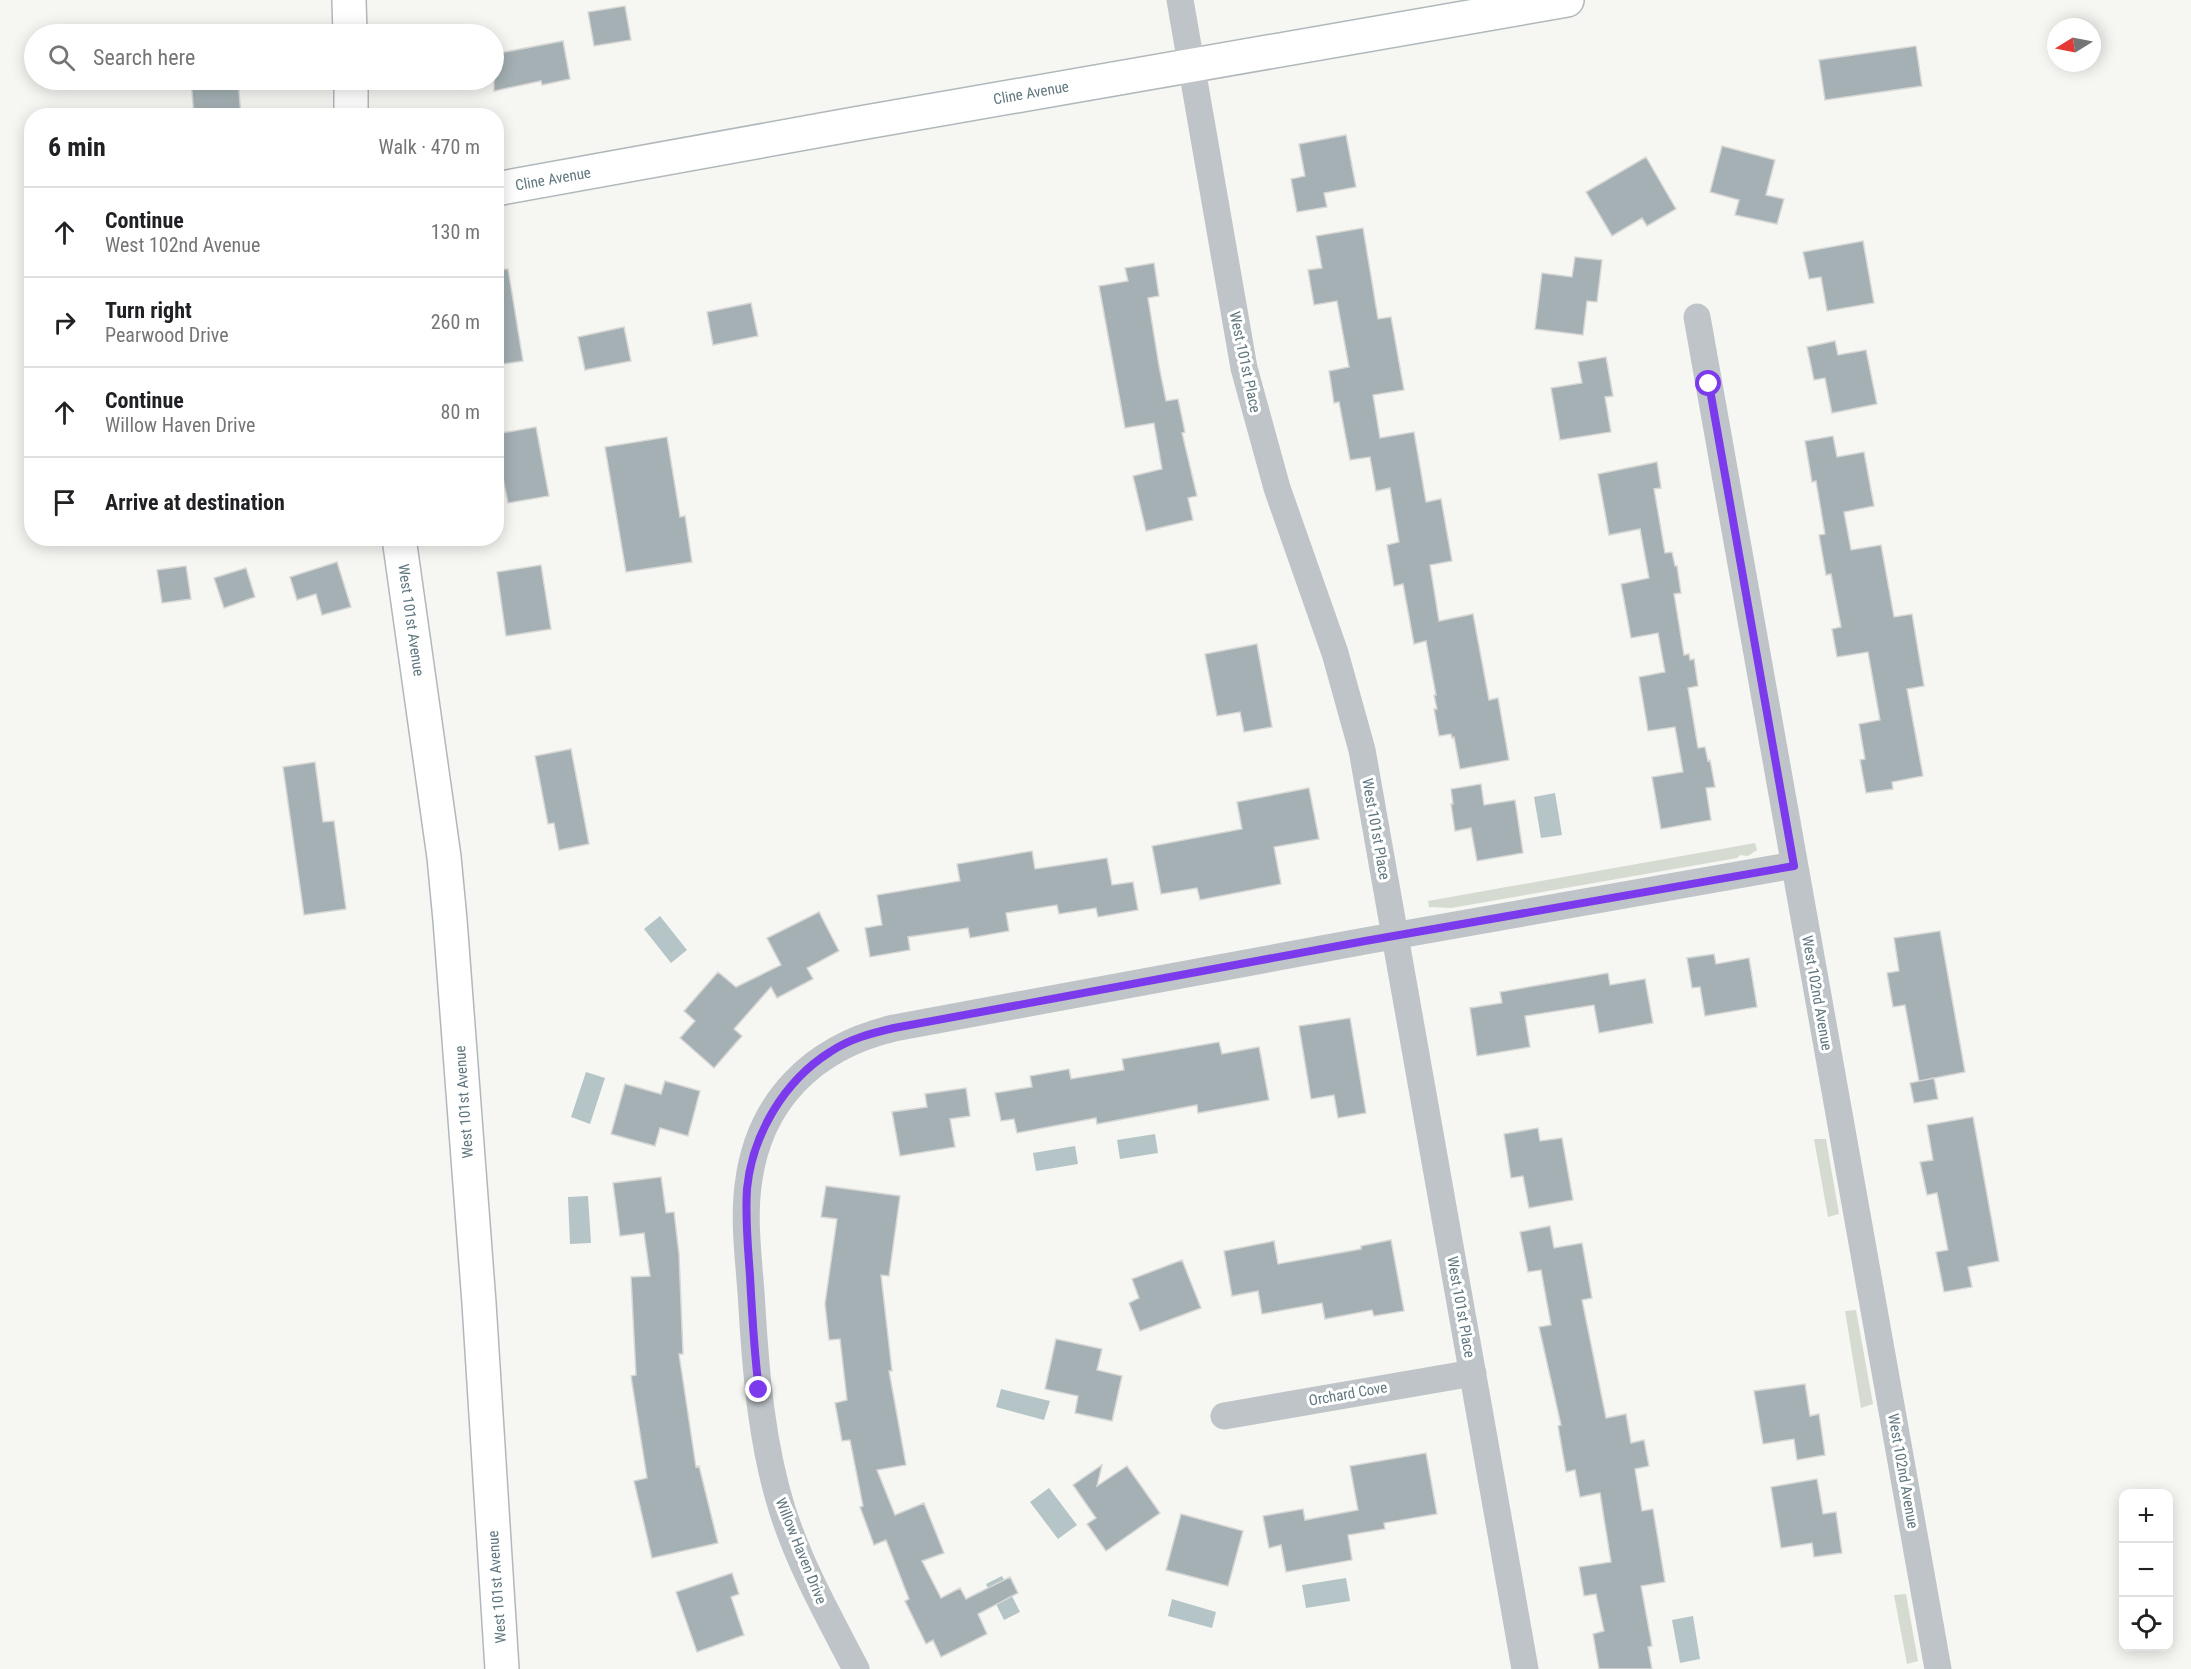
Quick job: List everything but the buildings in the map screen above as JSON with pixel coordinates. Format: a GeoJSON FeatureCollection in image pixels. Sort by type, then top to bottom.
{"type":"FeatureCollection","features":[{"type":"Feature","properties":{"kind":"street"},"geometry":{"type":"LineString","coordinates":[[349,0],[350,24]]}},
{"type":"Feature","properties":{"kind":"street","name":"West 101st Place"},"geometry":{"type":"LineString","coordinates":[[1180,0],[1244,368],[1277,488],[1350,702],[1371,797],[1525,1669]]}},
{"type":"Feature","properties":{"kind":"street","name":"Cline Avenue"},"geometry":{"type":"LineString","coordinates":[[504,188],[1567,0]]}},
{"type":"Feature","properties":{"kind":"street"},"geometry":{"type":"LineString","coordinates":[[351,90],[351,108]]}},
{"type":"Feature","properties":{"kind":"street","name":"West 102nd Avenue"},"geometry":{"type":"LineString","coordinates":[[1697,317],[1938,1669]]}},
{"type":"Feature","properties":{"kind":"street","name":"West 101st Avenue"},"geometry":{"type":"LineString","coordinates":[[400,546],[447,888],[479,1303],[502,1669]]}},
{"type":"Feature","properties":{"kind":"street","name":"Willow Haven Drive"},"geometry":{"type":"LineString","coordinates":[[856,1669],[815,1590],[782,1511],[770,1463],[756,1362],[747,1187],[760,1136],[776,1107],[796,1080],[830,1052],[871,1033],[1394,936],[1794,866]]}},
{"type":"Feature","properties":{"kind":"street","name":"Orchard Cove"},"geometry":{"type":"LineString","coordinates":[[1224,1416],[1473,1373]]}},
{"type":"Feature","properties":{"kind":"shaded area"},"geometry":{"type":"Polygon","coordinates":[[[1555,793],[1562,835],[1541,838],[1534,797],[1555,793]]]}},
{"type":"Feature","properties":{"kind":"shaded area"},"geometry":{"type":"Polygon","coordinates":[[[1755,843],[1757,850],[1748,856],[1740,855],[1737,858],[1451,908],[1429,907],[1428,901],[1755,843]]]}},
{"type":"Feature","properties":{"kind":"shaded area"},"geometry":{"type":"Polygon","coordinates":[[[660,916],[687,950],[671,963],[644,929],[660,916]]]}},
{"type":"Feature","properties":{"kind":"shaded area"},"geometry":{"type":"Polygon","coordinates":[[[586,1072],[605,1078],[590,1124],[571,1117],[586,1072]]]}},
{"type":"Feature","properties":{"kind":"shaded area"},"geometry":{"type":"Polygon","coordinates":[[[1155,1134],[1158,1153],[1120,1159],[1117,1140],[1155,1134]]]}},
{"type":"Feature","properties":{"kind":"shaded area"},"geometry":{"type":"Polygon","coordinates":[[[1814,1139],[1826,1139],[1839,1214],[1828,1217],[1814,1139]]]}},
{"type":"Feature","properties":{"kind":"shaded area"},"geometry":{"type":"Polygon","coordinates":[[[1075,1146],[1078,1164],[1036,1171],[1033,1153],[1075,1146]]]}},
{"type":"Feature","properties":{"kind":"shaded area"},"geometry":{"type":"Polygon","coordinates":[[[588,1196],[591,1243],[570,1244],[568,1197],[588,1196]]]}},
{"type":"Feature","properties":{"kind":"shaded area"},"geometry":{"type":"Polygon","coordinates":[[[1856,1310],[1873,1404],[1861,1408],[1845,1311],[1856,1310]]]}},
{"type":"Feature","properties":{"kind":"shaded area"},"geometry":{"type":"Polygon","coordinates":[[[1001,1389],[1050,1401],[1044,1420],[996,1407],[1001,1389]]]}},
{"type":"Feature","properties":{"kind":"shaded area"},"geometry":{"type":"Polygon","coordinates":[[[1049,1488],[1077,1525],[1058,1539],[1030,1502],[1049,1488]]]}},
{"type":"Feature","properties":{"kind":"shaded area"},"geometry":{"type":"Polygon","coordinates":[[[1002,1576],[1020,1612],[1004,1620],[986,1584],[1002,1576]]]}},
{"type":"Feature","properties":{"kind":"shaded area"},"geometry":{"type":"Polygon","coordinates":[[[1346,1578],[1350,1601],[1306,1608],[1302,1585],[1346,1578]]]}},
{"type":"Feature","properties":{"kind":"shaded area"},"geometry":{"type":"Polygon","coordinates":[[[1906,1594],[1918,1661],[1907,1664],[1894,1595],[1906,1594]]]}},
{"type":"Feature","properties":{"kind":"shaded area"},"geometry":{"type":"Polygon","coordinates":[[[1172,1599],[1216,1612],[1212,1628],[1168,1616],[1172,1599]]]}},
{"type":"Feature","properties":{"kind":"shaded area"},"geometry":{"type":"Polygon","coordinates":[[[1693,1616],[1700,1659],[1680,1663],[1672,1620],[1693,1616]]]}},
{"type":"Feature","properties":{"kind":"route"},"geometry":{"type":"LineString","coordinates":[[759,1390],[753,1334],[747,1212],[747,1187],[752,1161],[760,1136],[776,1107],[796,1080],[830,1052],[850,1041],[894,1028],[1365,941],[1794,866],[1709,384]]}}]}
